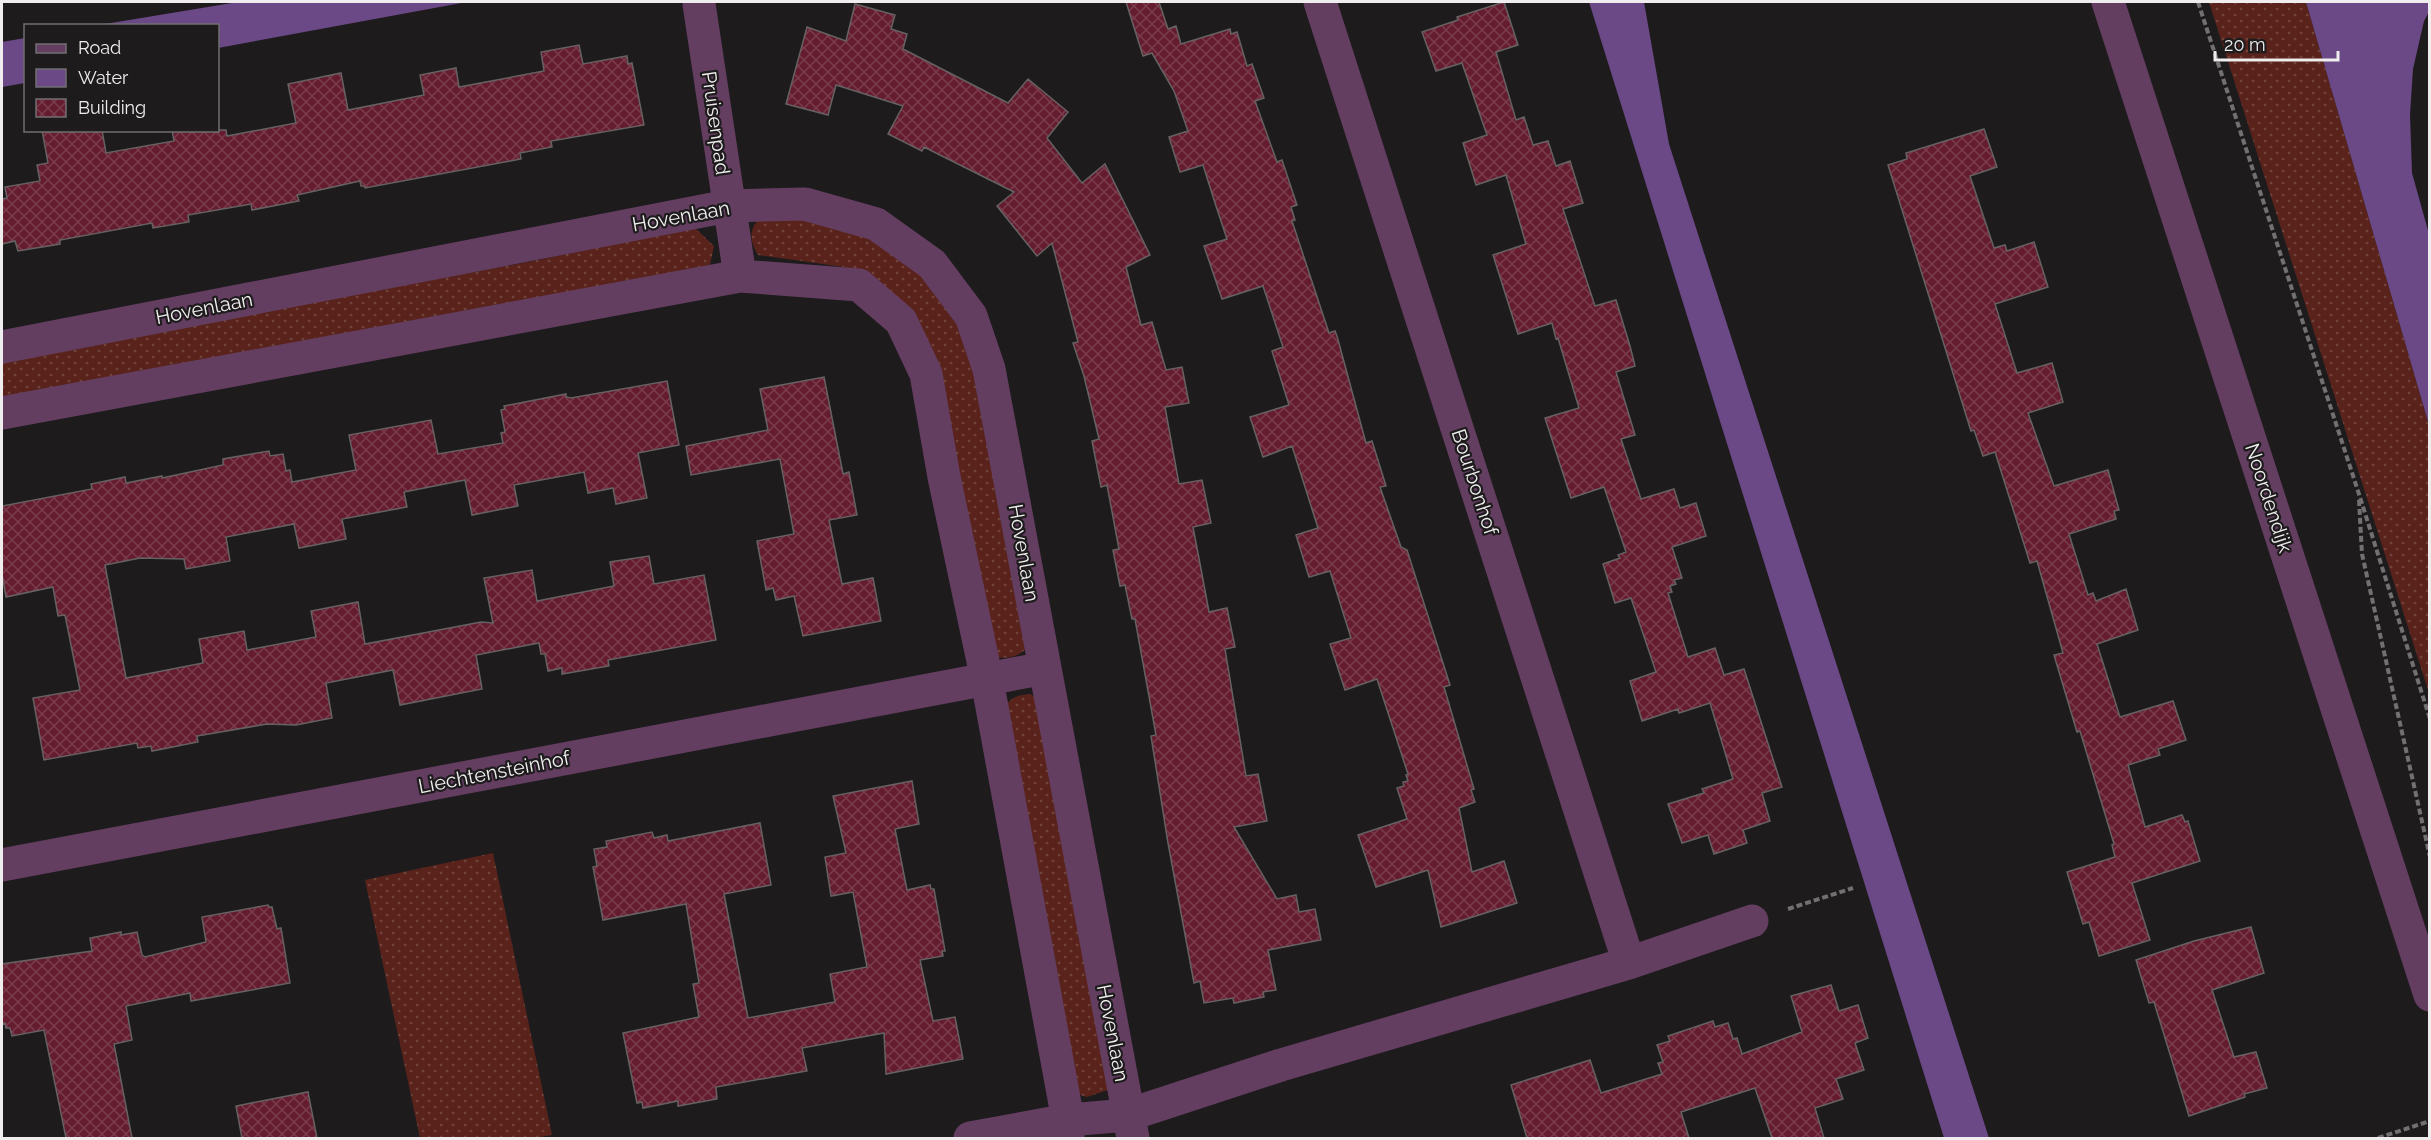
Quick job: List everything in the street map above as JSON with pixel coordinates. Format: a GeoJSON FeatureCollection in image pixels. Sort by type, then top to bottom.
{"type":"FeatureCollection","features":[{"type":"Feature","properties":{"kind":"street","name":"Bourbonhof"},"geometry":{"type":"LineString","coordinates":[[1320,2],[1629,963]]}},
{"type":"Feature","properties":{"kind":"street","name":"Noordendijk"},"geometry":{"type":"LineString","coordinates":[[2108,2],[2430,995]]}},
{"type":"Feature","properties":{"kind":"street","name":"Pruisenpad"},"geometry":{"type":"LineString","coordinates":[[699,4],[740,276]]}},
{"type":"Feature","properties":{"kind":"street","name":"Hovenlaan"},"geometry":{"type":"LineString","coordinates":[[2,347],[728,206],[805,204],[876,224],[932,264],[971,316],[989,369],[1131,1127]]}},
{"type":"Feature","properties":{"kind":"street"},"geometry":{"type":"LineString","coordinates":[[2,413],[740,276],[859,285],[901,321],[926,375],[944,477],[987,680],[1068,1129]]}},
{"type":"Feature","properties":{"kind":"street"},"geometry":{"type":"LineString","coordinates":[[987,680],[1045,668]]}},
{"type":"Feature","properties":{"kind":"street","name":"Liechtensteinhof"},"geometry":{"type":"LineString","coordinates":[[2,865],[987,680]]}},
{"type":"Feature","properties":{"kind":"street"},"geometry":{"type":"LineString","coordinates":[[969,1138],[1068,1129],[1131,1127],[1281,1065],[1629,963],[1752,921]]}},
{"type":"Feature","properties":{"kind":"path"},"geometry":{"type":"LineString","coordinates":[[2198,2],[2430,719]]}},
{"type":"Feature","properties":{"kind":"path"},"geometry":{"type":"LineString","coordinates":[[2358,491],[2362,554],[2430,857]]}},
{"type":"Feature","properties":{"kind":"path"},"geometry":{"type":"LineString","coordinates":[[1752,921],[1853,888]]}},
{"type":"Feature","properties":{"kind":"path"},"geometry":{"type":"LineString","coordinates":[[2378,1138],[2430,1122]]}},
{"type":"Feature","properties":{"kind":"shaded area"},"geometry":{"type":"Polygon","coordinates":[[[2209,2],[2306,2],[2429,425],[2429,693],[2209,2]]]}},
{"type":"Feature","properties":{"kind":"shaded area"},"geometry":{"type":"Polygon","coordinates":[[[783,214],[853,228],[932,282],[976,354],[1027,648],[1019,654],[1008,658],[994,657],[959,483],[875,284],[844,267],[758,255],[751,238],[754,225],[757,221],[783,214]]]}},
{"type":"Feature","properties":{"kind":"shaded area"},"geometry":{"type":"Polygon","coordinates":[[[694,227],[714,246],[709,270],[2,401],[2,361],[538,260],[694,227]]]}},
{"type":"Feature","properties":{"kind":"shaded area"},"geometry":{"type":"Polygon","coordinates":[[[1030,694],[1041,701],[1108,1090],[1087,1097],[1077,1094],[1001,711],[1013,698],[1030,694]]]}},
{"type":"Feature","properties":{"kind":"shaded area"},"geometry":{"type":"Polygon","coordinates":[[[493,853],[552,1135],[534,1138],[420,1138],[365,880],[493,853]]]}},
{"type":"Feature","properties":{"kind":"water"},"geometry":{"type":"Polygon","coordinates":[[[238,2],[467,2],[219,48],[219,24],[105,24],[238,2]]]}},
{"type":"Feature","properties":{"kind":"water"},"geometry":{"type":"Polygon","coordinates":[[[1589,2],[1644,2],[1669,144],[1989,1138],[1944,1138],[1589,2]]]}},
{"type":"Feature","properties":{"kind":"water"},"geometry":{"type":"Polygon","coordinates":[[[2306,2],[2429,2],[2429,12],[2424,21],[2413,69],[2410,114],[2412,173],[2429,234],[2429,425],[2306,2]]]}},
{"type":"Feature","properties":{"kind":"water"},"geometry":{"type":"Polygon","coordinates":[[[24,38],[24,83],[2,87],[2,42],[24,38]]]}},
{"type":"Feature","properties":{"kind":"building"},"geometry":{"type":"Polygon","coordinates":[[[1126,2],[1159,2],[1168,29],[1176,26],[1181,44],[1230,29],[1231,34],[1237,32],[1247,66],[1252,64],[1264,98],[1255,101],[1277,162],[1282,160],[1297,205],[1291,207],[1295,220],[1292,221],[1329,333],[1335,331],[1337,336],[1366,443],[1372,441],[1386,486],[1380,487],[1401,547],[1407,550],[1450,685],[1444,687],[1474,789],[1471,790],[1475,802],[1459,808],[1472,872],[1504,861],[1517,903],[1441,927],[1428,870],[1376,887],[1358,835],[1407,819],[1397,788],[1404,786],[1403,782],[1408,781],[1406,775],[1408,774],[1377,679],[1345,690],[1330,644],[1351,638],[1330,571],[1309,577],[1296,535],[1318,528],[1292,446],[1263,457],[1250,417],[1289,405],[1272,351],[1283,347],[1263,286],[1222,299],[1204,246],[1227,239],[1203,165],[1180,172],[1169,137],[1188,131],[1174,91],[1152,53],[1143,56],[1126,2]]]}},
{"type":"Feature","properties":{"kind":"building"},"geometry":{"type":"Polygon","coordinates":[[[1504,2],[1518,45],[1496,52],[1516,120],[1524,117],[1533,145],[1548,141],[1556,166],[1570,161],[1583,203],[1563,209],[1595,306],[1616,300],[1630,346],[1635,366],[1616,372],[1635,435],[1621,439],[1641,499],[1674,489],[1680,508],[1696,503],[1706,536],[1672,547],[1682,578],[1674,580],[1676,584],[1670,586],[1672,592],[1668,593],[1688,657],[1715,648],[1724,675],[1744,669],[1782,787],[1762,793],[1770,821],[1743,830],[1747,843],[1714,854],[1708,835],[1682,843],[1668,804],[1704,793],[1702,789],[1733,779],[1710,703],[1679,713],[1678,709],[1642,721],[1630,681],[1656,672],[1631,598],[1615,603],[1603,564],[1620,558],[1618,555],[1626,552],[1604,487],[1571,498],[1545,418],[1579,408],[1558,338],[1556,339],[1552,323],[1518,334],[1493,255],[1526,244],[1506,175],[1476,185],[1463,143],[1487,135],[1462,63],[1436,71],[1422,32],[1458,20],[1457,17],[1504,2]]]}},
{"type":"Feature","properties":{"kind":"building"},"geometry":{"type":"Polygon","coordinates":[[[855,4],[895,15],[891,29],[907,34],[903,49],[1008,103],[1028,79],[1068,112],[1047,138],[1082,183],[1105,164],[1150,255],[1126,267],[1141,325],[1152,322],[1166,370],[1182,367],[1189,403],[1165,407],[1179,484],[1202,480],[1211,523],[1193,527],[1209,612],[1227,608],[1235,647],[1225,649],[1246,776],[1258,774],[1267,821],[1234,827],[1277,899],[1296,895],[1299,912],[1315,909],[1321,940],[1268,950],[1276,990],[1263,992],[1264,997],[1234,1003],[1233,998],[1204,1003],[1200,981],[1194,983],[1168,843],[1151,736],[1156,735],[1135,619],[1132,619],[1125,585],[1120,586],[1113,550],[1119,549],[1107,485],[1101,487],[1092,441],[1099,439],[1084,376],[1073,343],[1078,342],[1052,243],[1037,256],[997,206],[1014,192],[924,147],[922,151],[888,134],[903,106],[836,85],[828,115],[786,104],[807,27],[846,41],[855,4]]]}},
{"type":"Feature","properties":{"kind":"building"},"geometry":{"type":"Polygon","coordinates":[[[579,45],[583,64],[627,56],[628,64],[632,63],[644,125],[551,141],[552,147],[520,153],[521,159],[365,188],[361,186],[360,181],[297,195],[299,201],[252,210],[251,204],[188,215],[189,222],[153,228],[152,223],[60,240],[60,244],[18,251],[15,241],[2,244],[2,199],[7,198],[5,187],[40,181],[37,165],[48,163],[42,132],[102,132],[106,153],[174,141],[172,132],[226,130],[227,136],[296,123],[288,84],[341,73],[348,110],[424,95],[420,75],[456,68],[459,87],[544,71],[541,52],[579,45]]]}},
{"type":"Feature","properties":{"kind":"building"},"geometry":{"type":"Polygon","coordinates":[[[1984,129],[1997,167],[1970,176],[1994,248],[2005,245],[2007,251],[2034,242],[2048,287],[1995,304],[2017,373],[2052,363],[2063,402],[2028,413],[2054,486],[2108,470],[2119,510],[2114,511],[2116,519],[2069,534],[2088,595],[2093,593],[2096,601],[2126,589],[2138,630],[2097,644],[2120,717],[2173,701],[2186,740],[2158,749],[2160,755],[2128,765],[2145,827],[2182,815],[2185,822],[2188,821],[2200,861],[2132,883],[2150,940],[2099,956],[2089,922],[2083,924],[2067,872],[2115,857],[2112,845],[2114,844],[2054,655],[2063,653],[2037,561],[2030,563],[1995,452],[1983,456],[1974,430],[1971,431],[1888,165],[1907,159],[1906,153],[1984,129]]]}},
{"type":"Feature","properties":{"kind":"building"},"geometry":{"type":"Polygon","coordinates":[[[824,377],[843,474],[849,472],[857,515],[829,520],[842,584],[873,578],[881,621],[803,636],[794,596],[776,600],[773,588],[766,590],[757,541],[794,534],[780,459],[691,475],[686,446],[768,430],[760,389],[824,377]]]}},
{"type":"Feature","properties":{"kind":"building"},"geometry":{"type":"Polygon","coordinates":[[[667,381],[679,445],[638,453],[647,498],[616,504],[613,488],[588,493],[584,472],[514,485],[518,506],[472,515],[465,480],[404,492],[407,507],[342,519],[346,539],[299,548],[294,524],[226,537],[230,561],[186,569],[184,559],[140,558],[105,565],[126,678],[203,663],[199,639],[244,631],[247,650],[316,637],[311,611],[358,602],[365,644],[481,622],[493,623],[484,578],[532,570],[537,601],[614,586],[610,562],[649,556],[654,584],[704,575],[716,640],[608,660],[609,666],[562,674],[562,668],[548,671],[545,654],[541,654],[539,643],[476,655],[482,689],[400,705],[393,670],[326,683],[332,718],[296,725],[267,724],[197,736],[198,742],[152,751],[151,746],[138,748],[137,743],[44,760],[33,698],[80,690],[65,615],[58,616],[53,587],[6,597],[2,574],[2,506],[92,489],[91,484],[125,477],[126,483],[162,476],[162,478],[223,465],[223,459],[269,451],[270,456],[283,454],[286,471],[290,470],[292,482],[356,470],[349,435],[431,420],[438,454],[503,443],[501,433],[505,432],[501,410],[505,409],[504,406],[566,394],[566,397],[571,398],[667,381]]]}},
{"type":"Feature","properties":{"kind":"building"},"geometry":{"type":"Polygon","coordinates":[[[912,781],[919,824],[895,829],[907,890],[930,885],[931,889],[934,889],[945,951],[942,951],[943,956],[920,960],[933,1021],[955,1017],[963,1059],[886,1074],[884,1033],[802,1048],[807,1071],[716,1087],[717,1099],[678,1106],[678,1101],[643,1108],[642,1102],[637,1103],[623,1033],[699,1017],[693,984],[699,983],[686,904],[603,920],[593,867],[597,866],[594,849],[607,847],[606,841],[652,832],[654,838],[667,835],[668,841],[760,823],[771,885],[724,894],[748,1018],[835,1002],[830,974],[867,967],[853,892],[831,896],[825,857],[846,853],[833,796],[912,781]]]}},
{"type":"Feature","properties":{"kind":"building"},"geometry":{"type":"Polygon","coordinates":[[[268,905],[272,907],[277,929],[281,928],[290,983],[191,1001],[190,993],[126,1006],[132,1040],[114,1044],[132,1138],[66,1138],[44,1030],[12,1036],[10,1028],[6,1028],[5,1023],[2,1024],[2,964],[92,951],[90,938],[121,932],[121,935],[137,932],[142,955],[145,957],[206,942],[202,917],[268,905]]]}},
{"type":"Feature","properties":{"kind":"building"},"geometry":{"type":"Polygon","coordinates":[[[2251,927],[2264,973],[2212,990],[2234,1057],[2256,1052],[2267,1088],[2244,1094],[2245,1097],[2189,1116],[2154,1002],[2149,1003],[2136,960],[2194,941],[2251,927]]]}},
{"type":"Feature","properties":{"kind":"building"},"geometry":{"type":"Polygon","coordinates":[[[1831,985],[1839,1011],[1858,1005],[1868,1038],[1855,1043],[1864,1070],[1836,1079],[1843,1099],[1815,1108],[1824,1138],[1772,1138],[1755,1088],[1681,1112],[1689,1138],[1527,1138],[1511,1085],[1590,1060],[1601,1093],[1662,1074],[1658,1063],[1663,1062],[1657,1045],[1670,1041],[1668,1036],[1713,1021],[1715,1027],[1728,1023],[1733,1039],[1737,1038],[1742,1054],[1802,1032],[1791,996],[1831,985]]]}},
{"type":"Feature","properties":{"kind":"building"},"geometry":{"type":"Polygon","coordinates":[[[308,1092],[317,1138],[242,1138],[236,1106],[308,1092]]]}}]}
